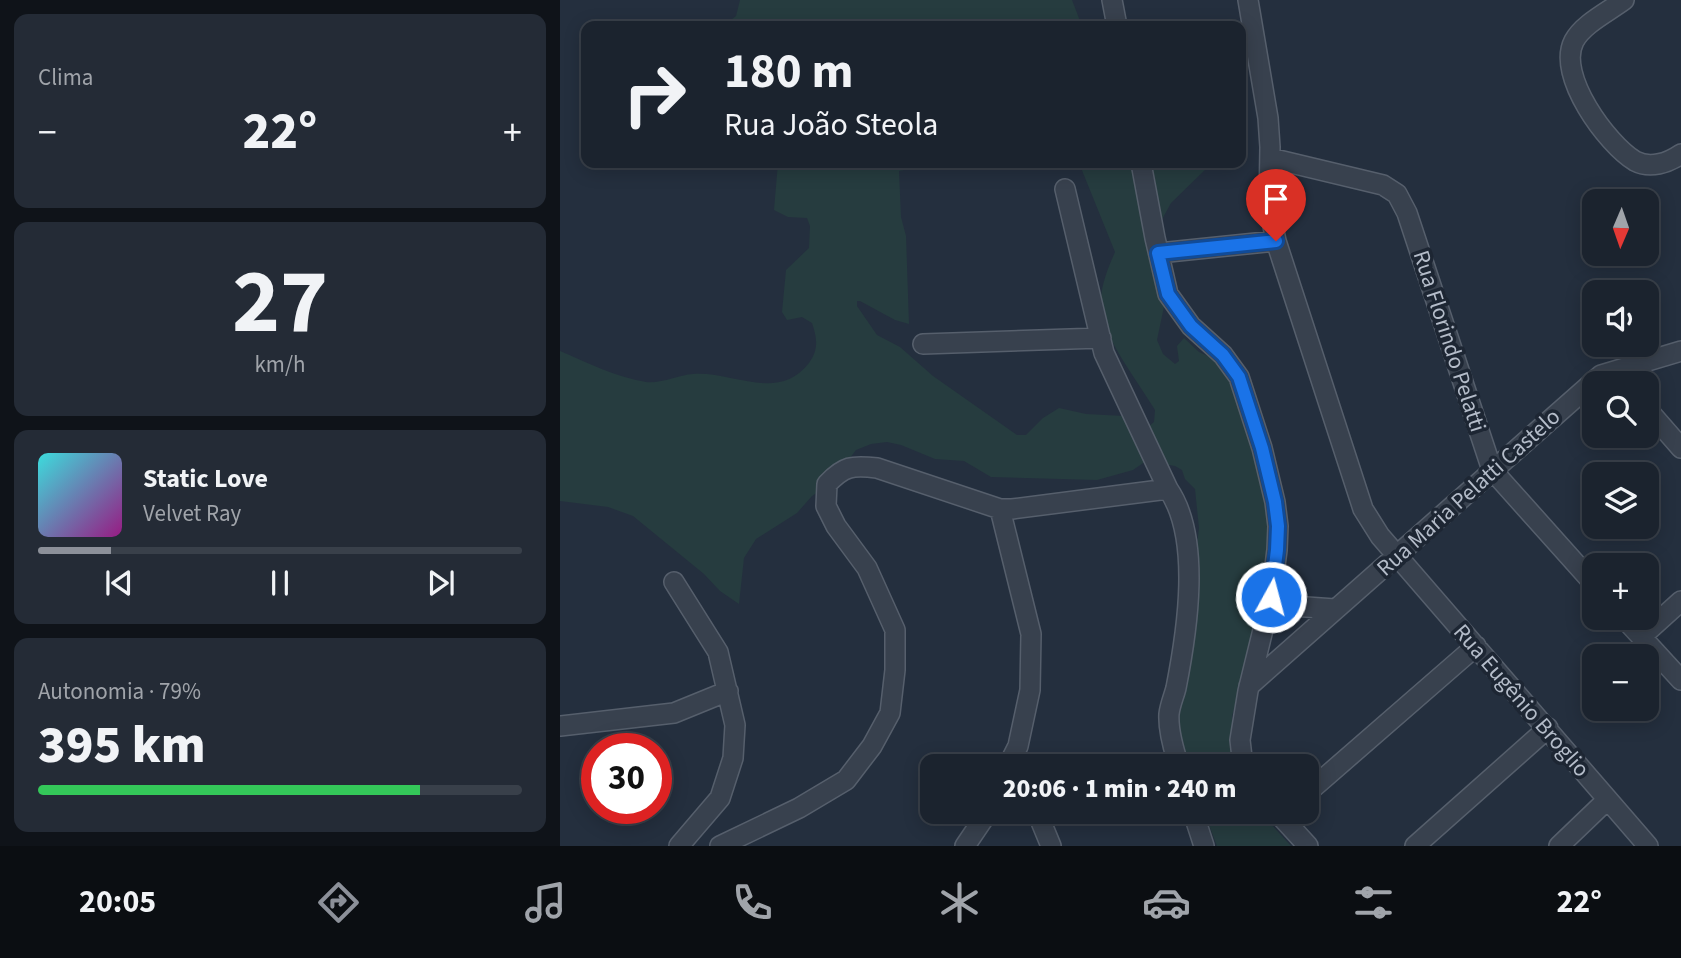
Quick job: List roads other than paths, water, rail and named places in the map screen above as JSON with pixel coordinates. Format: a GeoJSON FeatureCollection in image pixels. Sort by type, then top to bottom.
{"type":"FeatureCollection","features":[{"type":"Feature","properties":{"kind":"street"},"geometry":{"type":"LineString","coordinates":[[1112,0],[1116,21]]}},
{"type":"Feature","properties":{"kind":"street","name":"Rua Eugênio Broglio"},"geometry":{"type":"LineString","coordinates":[[1248,0],[1268,118],[1269,206],[1276,241],[1363,509],[1380,536],[1648,846]]}},
{"type":"Feature","properties":{"kind":"street"},"geometry":{"type":"LineString","coordinates":[[1624,0],[1579,33],[1572,44],[1571,70],[1583,102],[1604,133],[1636,161],[1653,165],[1671,161],[1681,154]]}},
{"type":"Feature","properties":{"kind":"street","name":"Rua Florindo Pelatti"},"geometry":{"type":"LineString","coordinates":[[1270,158],[1383,185],[1396,194],[1407,213],[1492,470],[1582,571]]}},
{"type":"Feature","properties":{"kind":"street"},"geometry":{"type":"LineString","coordinates":[[1142,168],[1168,294],[1191,326],[1223,355],[1239,377],[1262,448],[1275,502],[1277,550],[1271,597],[1249,686],[1240,740],[1242,754]]}},
{"type":"Feature","properties":{"kind":"street"},"geometry":{"type":"LineString","coordinates":[[1065,189],[1104,353],[1168,489],[1178,503],[1184,521],[1189,558],[1186,626],[1169,715],[1177,754]]}},
{"type":"Feature","properties":{"kind":"street"},"geometry":{"type":"LineString","coordinates":[[1158,253],[1276,241]]}},
{"type":"Feature","properties":{"kind":"street"},"geometry":{"type":"LineString","coordinates":[[923,344],[1101,338]]}},
{"type":"Feature","properties":{"kind":"street","name":"Rua Maria Pelatti Castelo"},"geometry":{"type":"LineString","coordinates":[[1633,371],[1681,351]]}},
{"type":"Feature","properties":{"kind":"street","name":"Rua Maria Pelatti Castelo"},"geometry":{"type":"LineString","coordinates":[[1249,686],[1582,391]]}},
{"type":"Feature","properties":{"kind":"street"},"geometry":{"type":"LineString","coordinates":[[1659,422],[1681,447]]}},
{"type":"Feature","properties":{"kind":"street"},"geometry":{"type":"LineString","coordinates":[[720,846],[799,808],[846,780],[872,746],[890,713],[895,670],[895,630],[867,568],[836,526],[826,506],[827,484],[841,470],[859,466],[877,468],[1000,509],[1168,489]]}},
{"type":"Feature","properties":{"kind":"street"},"geometry":{"type":"LineString","coordinates":[[1000,509],[1031,634],[1030,690],[1016,754]]}},
{"type":"Feature","properties":{"kind":"street"},"geometry":{"type":"LineString","coordinates":[[674,582],[718,652],[735,725],[733,758],[720,798],[679,846]]}},
{"type":"Feature","properties":{"kind":"street"},"geometry":{"type":"LineString","coordinates":[[1271,597],[1292,606],[1335,609]]}},
{"type":"Feature","properties":{"kind":"street"},"geometry":{"type":"LineString","coordinates":[[1641,637],[1681,601]]}},
{"type":"Feature","properties":{"kind":"street"},"geometry":{"type":"LineString","coordinates":[[1635,630],[1681,680]]}},
{"type":"Feature","properties":{"kind":"street"},"geometry":{"type":"LineString","coordinates":[[1319,783],[1476,646]]}},
{"type":"Feature","properties":{"kind":"street"},"geometry":{"type":"LineString","coordinates":[[560,726],[674,713],[728,691]]}},
{"type":"Feature","properties":{"kind":"street"},"geometry":{"type":"LineString","coordinates":[[1415,846],[1548,728]]}},
{"type":"Feature","properties":{"kind":"street"},"geometry":{"type":"LineString","coordinates":[[1559,846],[1607,800]]}},
{"type":"Feature","properties":{"kind":"street"},"geometry":{"type":"LineString","coordinates":[[965,846],[980,824]]}},
{"type":"Feature","properties":{"kind":"street"},"geometry":{"type":"LineString","coordinates":[[1042,824],[1051,846]]}},
{"type":"Feature","properties":{"kind":"street"},"geometry":{"type":"LineString","coordinates":[[1197,824],[1204,846]]}},
{"type":"Feature","properties":{"kind":"street"},"geometry":{"type":"LineString","coordinates":[[1290,824],[1308,846]]}}]}
